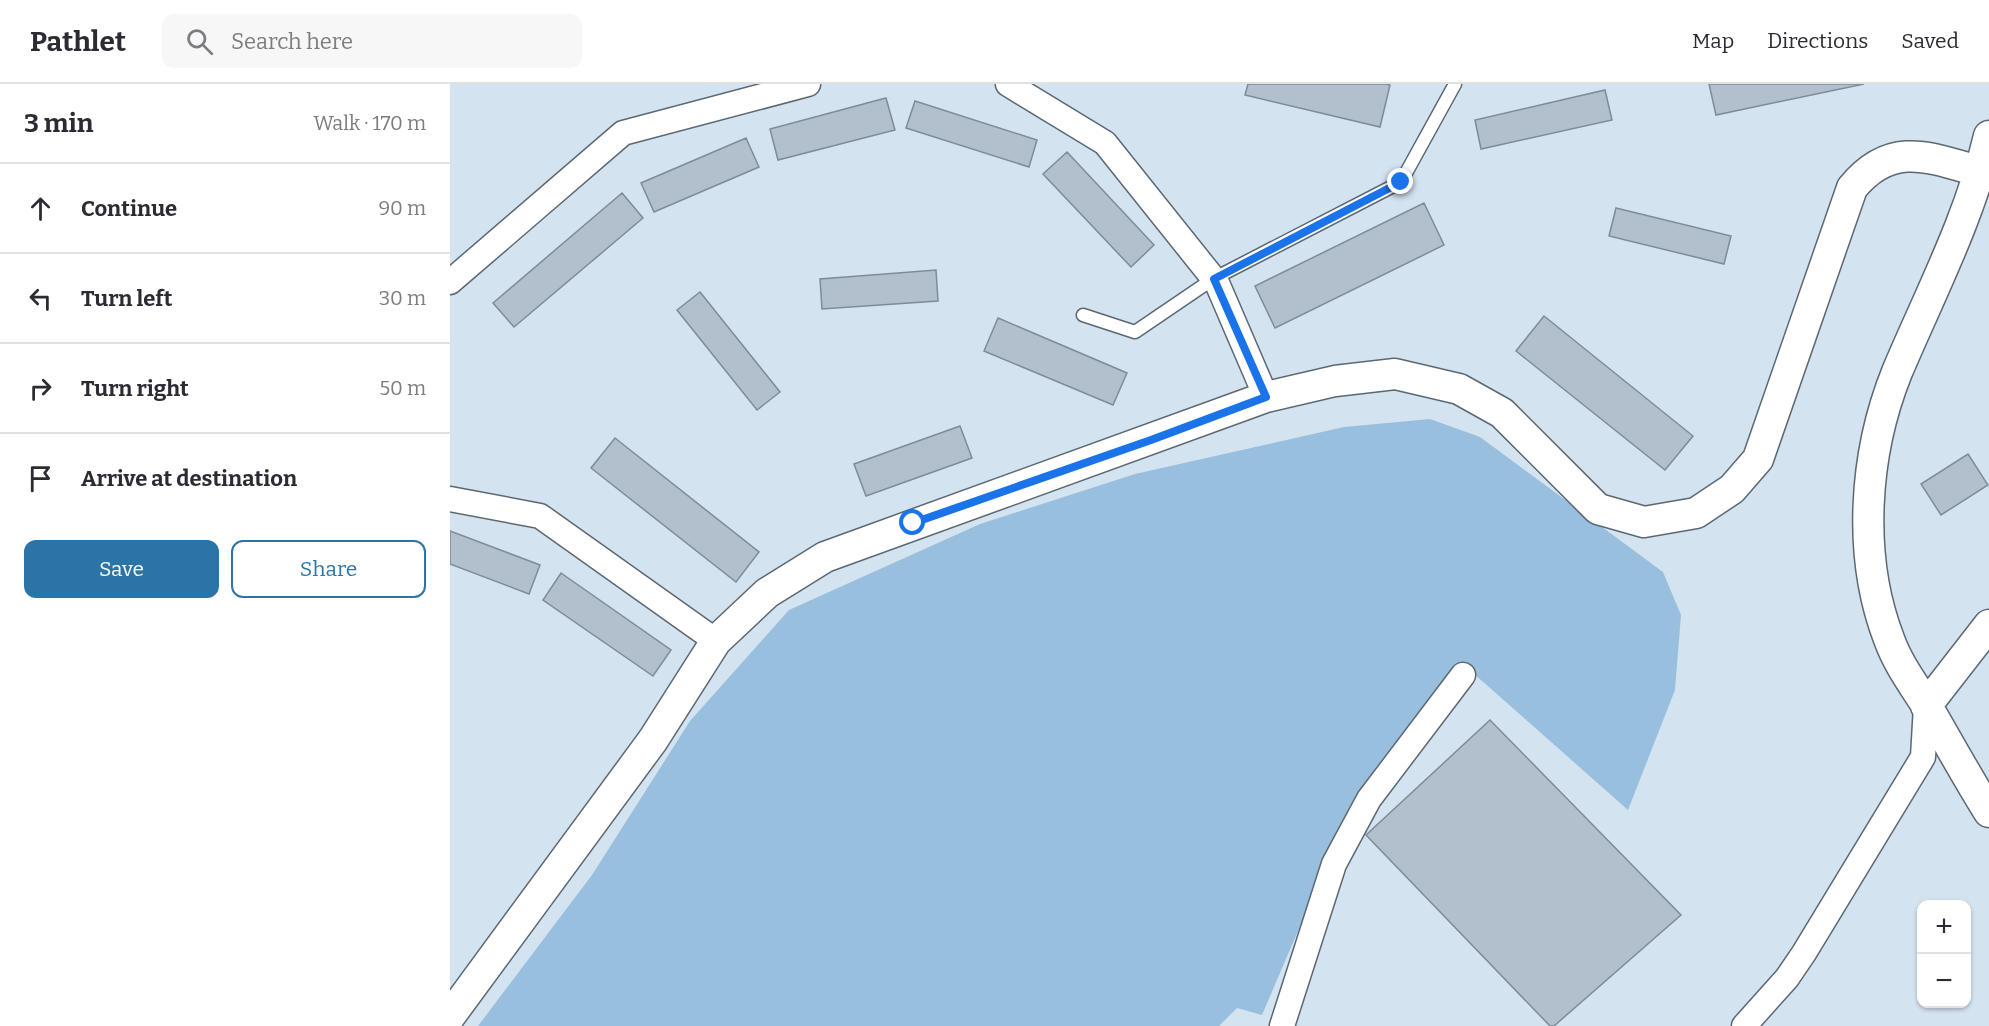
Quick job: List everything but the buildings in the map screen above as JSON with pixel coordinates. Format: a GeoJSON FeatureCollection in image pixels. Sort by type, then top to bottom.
{"type":"FeatureCollection","features":[{"type":"Feature","properties":{"kind":"street"},"geometry":{"type":"LineString","coordinates":[[450,282],[623,133],[808,84]]}},
{"type":"Feature","properties":{"kind":"street"},"geometry":{"type":"LineString","coordinates":[[1008,84],[1106,143],[1214,279],[1266,397]]}},
{"type":"Feature","properties":{"kind":"street"},"geometry":{"type":"LineString","coordinates":[[1989,136],[1981,172],[1896,375],[1876,442],[1869,532],[1874,582],[1888,639],[1903,670],[1989,812]]}},
{"type":"Feature","properties":{"kind":"street"},"geometry":{"type":"LineString","coordinates":[[450,1016],[653,740],[716,641],[767,593],[825,557],[1266,397],[1335,381],[1395,374],[1459,389],[1502,412],[1599,509],[1644,522],[1696,513],[1732,489],[1758,459],[1852,188],[1865,172],[1884,160],[1925,156],[1981,172]]}},
{"type":"Feature","properties":{"kind":"street"},"geometry":{"type":"LineString","coordinates":[[450,499],[540,516],[716,641]]}},
{"type":"Feature","properties":{"kind":"street"},"geometry":{"type":"LineString","coordinates":[[1744,1026],[1787,978],[1804,953],[1923,757],[1926,706],[1989,625]]}},
{"type":"Feature","properties":{"kind":"street"},"geometry":{"type":"LineString","coordinates":[[1282,1026],[1334,864],[1368,798],[1462,675]]}},
{"type":"Feature","properties":{"kind":"lane"},"geometry":{"type":"LineString","coordinates":[[1083,315],[1135,332],[1214,279],[1401,182],[1455,84]]}},
{"type":"Feature","properties":{"kind":"shaded area"},"geometry":{"type":"Polygon","coordinates":[[[1430,419],[1480,437],[1663,572],[1681,615],[1675,690],[1628,810],[1473,673],[1337,840],[1262,1015],[1237,1008],[1219,1026],[478,1026],[592,875],[690,721],[789,610],[980,524],[1135,474],[1344,427],[1430,419]]]}},
{"type":"Feature","properties":{"kind":"route"},"geometry":{"type":"LineString","coordinates":[[913,523],[1151,440],[1266,397],[1214,279],[1401,182]]}}]}
